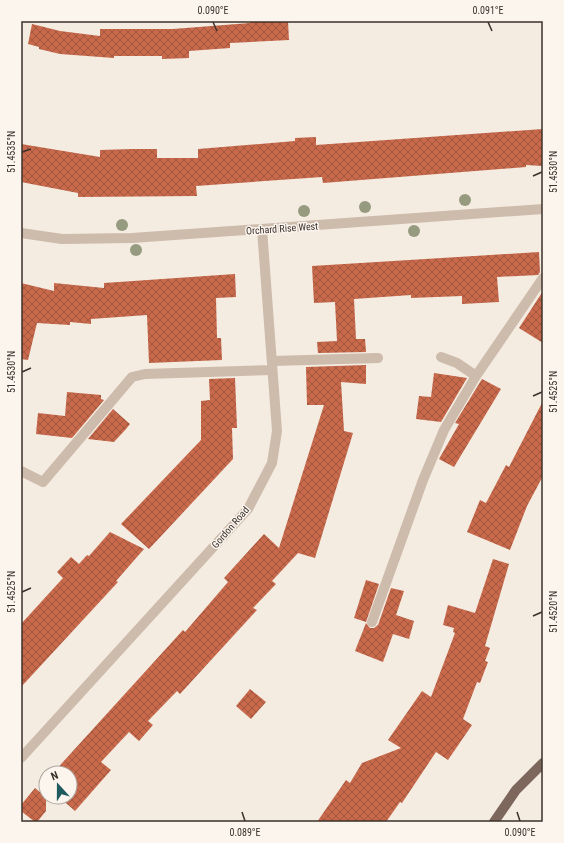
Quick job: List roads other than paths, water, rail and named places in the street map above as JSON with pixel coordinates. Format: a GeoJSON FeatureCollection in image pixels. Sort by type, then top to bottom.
{"type":"FeatureCollection","features":[{"type":"Feature","properties":{"kind":"main road"},"geometry":{"type":"LineString","coordinates":[[494,822],[516,790],[543,763]]}},
{"type":"Feature","properties":{"kind":"street","name":"Orchard Rise West"},"geometry":{"type":"LineString","coordinates":[[21,233],[62,239],[132,238],[543,209]]}},
{"type":"Feature","properties":{"kind":"street","name":"Gordon Road"},"geometry":{"type":"LineString","coordinates":[[21,758],[248,509],[272,463],[277,431],[262,229]]}},
{"type":"Feature","properties":{"kind":"street"},"geometry":{"type":"LineString","coordinates":[[372,622],[434,452],[456,409],[476,376],[543,278]]}},
{"type":"Feature","properties":{"kind":"street"},"geometry":{"type":"LineString","coordinates":[[441,357],[457,363],[476,376]]}},
{"type":"Feature","properties":{"kind":"street"},"geometry":{"type":"LineString","coordinates":[[21,470],[43,482],[132,377],[145,374],[378,358]]}}]}
